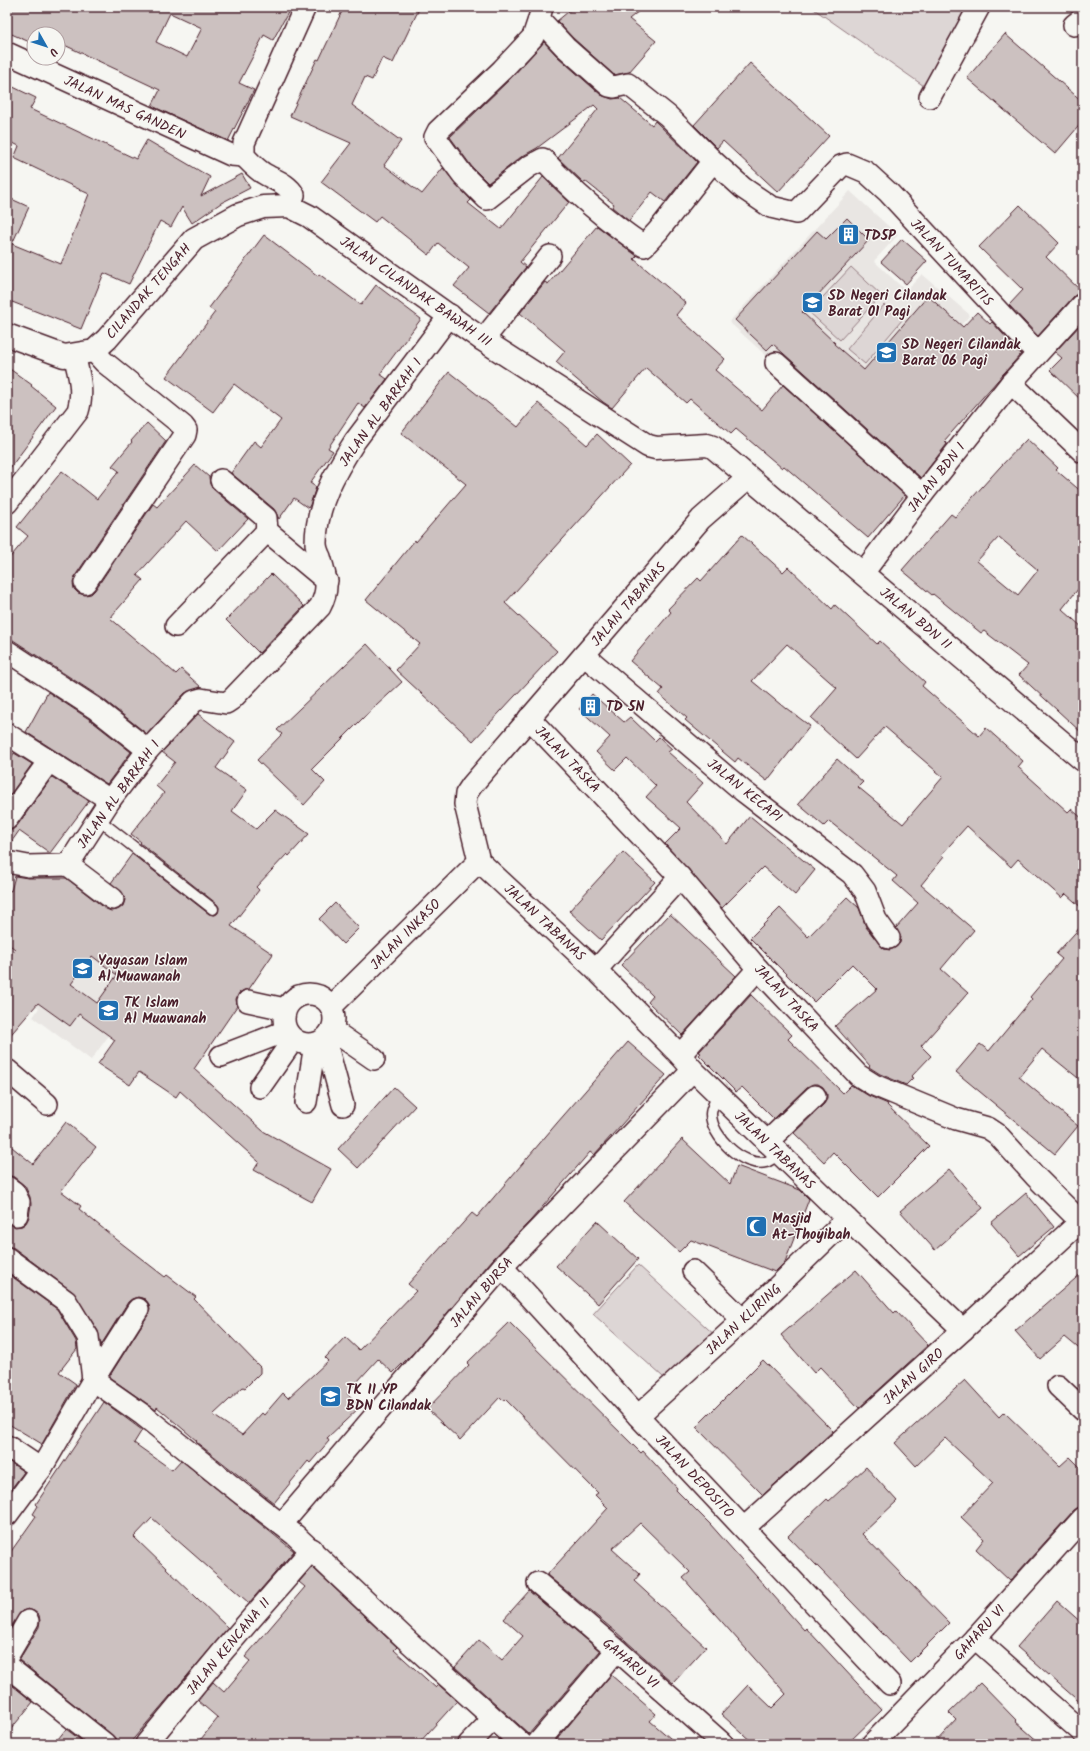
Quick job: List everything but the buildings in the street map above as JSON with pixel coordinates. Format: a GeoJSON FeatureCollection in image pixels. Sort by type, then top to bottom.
{"type":"FeatureCollection","features":[{"type":"Feature","properties":{"kind":"street"},"geometry":{"type":"LineString","coordinates":[[289,206],[294,195],[290,188],[262,173],[244,156],[244,143],[305,7]]}},
{"type":"Feature","properties":{"kind":"street"},"geometry":{"type":"LineString","coordinates":[[930,97],[979,7]]}},
{"type":"Feature","properties":{"kind":"street"},"geometry":{"type":"LineString","coordinates":[[540,13],[565,47],[609,86],[614,87],[628,84],[668,116],[713,162],[658,231],[644,246],[622,231],[591,206],[560,178],[543,160],[528,168],[487,199],[463,175],[435,137],[438,131],[534,37],[540,13]]}},
{"type":"Feature","properties":{"kind":"street","name":"JALAN MAS GANDEN"},"geometry":{"type":"LineString","coordinates":[[7,53],[231,155],[244,156]]}},
{"type":"Feature","properties":{"kind":"street","name":"JALAN TUMARITIS"},"geometry":{"type":"LineString","coordinates":[[713,162],[743,188],[771,207],[796,212],[841,166],[847,164],[866,172],[881,185],[1037,353]]}},
{"type":"Feature","properties":{"kind":"street","name":"CILANDAK TENGAH"},"geometry":{"type":"LineString","coordinates":[[84,353],[107,339],[194,239],[238,215],[263,206],[289,206]]}},
{"type":"Feature","properties":{"kind":"street","name":"JALAN CILANDAK BAWAH III"},"geometry":{"type":"LineString","coordinates":[[289,206],[309,216],[483,340],[648,446],[656,448],[707,445],[713,447],[749,477]]}},
{"type":"Feature","properties":{"kind":"street"},"geometry":{"type":"LineString","coordinates":[[483,340],[550,256]]}},
{"type":"Feature","properties":{"kind":"street","name":"JALAN BDN I"},"geometry":{"type":"LineString","coordinates":[[863,573],[922,495],[1011,383],[1083,304]]}},
{"type":"Feature","properties":{"kind":"street","name":"JALAN AL BARKAH I"},"geometry":{"type":"LineString","coordinates":[[68,865],[110,800],[148,750],[197,699],[226,703],[232,699],[320,607],[325,596],[327,581],[316,545],[317,528],[324,498],[342,461],[450,316]]}},
{"type":"Feature","properties":{"kind":"street"},"geometry":{"type":"LineString","coordinates":[[7,335],[64,356],[84,353],[104,362],[184,426],[186,430],[185,435],[85,583]]}},
{"type":"Feature","properties":{"kind":"street"},"geometry":{"type":"LineString","coordinates":[[7,503],[78,411],[82,392],[79,374],[84,353]]}},
{"type":"Feature","properties":{"kind":"street"},"geometry":{"type":"LineString","coordinates":[[776,363],[922,495]]}},
{"type":"Feature","properties":{"kind":"street"},"geometry":{"type":"LineString","coordinates":[[1011,383],[1083,452]]}},
{"type":"Feature","properties":{"kind":"street","name":"JALAN BDN II"},"geometry":{"type":"LineString","coordinates":[[749,477],[1083,760]]}},
{"type":"Feature","properties":{"kind":"street","name":"JALAN TABANAS"},"geometry":{"type":"LineString","coordinates":[[749,477],[701,519],[529,718],[466,794],[466,804],[479,861],[596,970],[773,1148],[964,1330]]}},
{"type":"Feature","properties":{"kind":"street"},"geometry":{"type":"LineString","coordinates":[[176,626],[266,531],[266,518],[221,480]]}},
{"type":"Feature","properties":{"kind":"street"},"geometry":{"type":"LineString","coordinates":[[266,531],[327,581]]}},
{"type":"Feature","properties":{"kind":"street","name":"JALAN KECAPI"},"geometry":{"type":"LineString","coordinates":[[584,655],[743,791],[852,874],[865,891],[876,920],[889,938]]}},
{"type":"Feature","properties":{"kind":"street"},"geometry":{"type":"LineString","coordinates":[[11,659],[96,709],[148,750]]}},
{"type":"Feature","properties":{"kind":"street","name":"JALAN TASKA"},"geometry":{"type":"LineString","coordinates":[[529,718],[680,877],[758,968],[858,1075],[874,1084],[956,1119],[988,1128],[998,1134],[1034,1176],[1082,1223]]}},
{"type":"Feature","properties":{"kind":"street"},"geometry":{"type":"LineString","coordinates":[[7,734],[110,800]]}},
{"type":"Feature","properties":{"kind":"street"},"geometry":{"type":"LineString","coordinates":[[7,819],[49,762]]}},
{"type":"Feature","properties":{"kind":"street","name":"JALAN INKASO"},"geometry":{"type":"LineString","coordinates":[[331,1007],[479,861]]}},
{"type":"Feature","properties":{"kind":"street"},"geometry":{"type":"LineString","coordinates":[[7,862],[28,866],[68,865],[113,900]]}},
{"type":"Feature","properties":{"kind":"street"},"geometry":{"type":"LineString","coordinates":[[596,970],[680,877]]}},
{"type":"Feature","properties":{"kind":"street","name":"JALAN BURSA"},"geometry":{"type":"LineString","coordinates":[[282,1524],[502,1267],[687,1062],[758,968]]}},
{"type":"Feature","properties":{"kind":"street"},"geometry":{"type":"LineString","coordinates":[[306,1102],[324,1037],[334,1018],[331,1007],[324,999],[314,994],[302,994],[292,1000],[285,1009],[283,1020],[290,1035],[304,1044],[324,1037],[374,1059]]}},
{"type":"Feature","properties":{"kind":"street"},"geometry":{"type":"LineString","coordinates":[[248,1001],[285,1009]]}},
{"type":"Feature","properties":{"kind":"street"},"geometry":{"type":"LineString","coordinates":[[221,1056],[290,1035]]}},
{"type":"Feature","properties":{"kind":"street"},"geometry":{"type":"LineString","coordinates":[[260,1087],[290,1035]]}},
{"type":"Feature","properties":{"kind":"street"},"geometry":{"type":"LineString","coordinates":[[324,1037],[343,1105]]}},
{"type":"Feature","properties":{"kind":"street"},"geometry":{"type":"LineString","coordinates":[[7,1070],[47,1104]]}},
{"type":"Feature","properties":{"kind":"street"},"geometry":{"type":"LineString","coordinates":[[773,1148],[815,1096]]}},
{"type":"Feature","properties":{"kind":"street"},"geometry":{"type":"LineString","coordinates":[[7,1187],[14,1192],[19,1202],[17,1215]]}},
{"type":"Feature","properties":{"kind":"street","name":"JALAN KLIRING"},"geometry":{"type":"LineString","coordinates":[[638,1416],[743,1320],[846,1219]]}},
{"type":"Feature","properties":{"kind":"street","name":"JALAN GIRO"},"geometry":{"type":"LineString","coordinates":[[744,1528],[1082,1223]]}},
{"type":"Feature","properties":{"kind":"street"},"geometry":{"type":"LineString","coordinates":[[7,1258],[66,1300],[88,1337],[93,1380],[143,1415],[238,1492],[282,1524],[312,1550],[410,1643],[522,1744]]}},
{"type":"Feature","properties":{"kind":"street","name":"JALAN DEPOSITO"},"geometry":{"type":"LineString","coordinates":[[502,1267],[638,1416],[890,1684]]}},
{"type":"Feature","properties":{"kind":"street"},"geometry":{"type":"LineString","coordinates":[[693,1271],[743,1320]]}},
{"type":"Feature","properties":{"kind":"street"},"geometry":{"type":"LineString","coordinates":[[7,1516],[41,1469],[93,1380],[138,1309]]}},
{"type":"Feature","properties":{"kind":"street"},"geometry":{"type":"LineString","coordinates":[[1058,1386],[1083,1410]]}},
{"type":"Feature","properties":{"kind":"street"},"geometry":{"type":"LineString","coordinates":[[7,1446],[41,1469]]}},
{"type":"Feature","properties":{"kind":"street","name":"GAHARU VI"},"geometry":{"type":"LineString","coordinates":[[872,1744],[975,1638],[1083,1518]]}},
{"type":"Feature","properties":{"kind":"street","name":"JALAN KENCANA II"},"geometry":{"type":"LineString","coordinates":[[146,1744],[224,1650],[312,1550]]}},
{"type":"Feature","properties":{"kind":"street","name":"GAHARU VI"},"geometry":{"type":"LineString","coordinates":[[538,1584],[617,1650],[723,1744]]}},
{"type":"Feature","properties":{"kind":"street"},"geometry":{"type":"LineString","coordinates":[[7,1657],[28,1621]]}},
{"type":"Feature","properties":{"kind":"street"},"geometry":{"type":"LineString","coordinates":[[975,1638],[1083,1733]]}},
{"type":"Feature","properties":{"kind":"street"},"geometry":{"type":"LineString","coordinates":[[537,1744],[617,1650]]}},
{"type":"Feature","properties":{"kind":"street"},"geometry":{"type":"LineString","coordinates":[[7,1666],[105,1744]]}},
{"type":"Feature","properties":{"kind":"street"},"geometry":{"type":"LineString","coordinates":[[469,1744],[494,1719]]}},
{"type":"Feature","properties":{"kind":"lane"},"geometry":{"type":"LineString","coordinates":[[98,819],[214,909]]}},
{"type":"Feature","properties":{"kind":"lane"},"geometry":{"type":"LineString","coordinates":[[718,1094],[711,1114],[716,1130],[728,1148],[750,1162],[766,1162],[773,1148]]}},
{"type":"Feature","properties":{"kind":"shaded area"},"geometry":{"type":"Polygon","coordinates":[[[811,7],[987,7],[969,25],[976,39],[934,93],[811,7]]]}},
{"type":"Feature","properties":{"kind":"shaded area"},"geometry":{"type":"Polygon","coordinates":[[[850,191],[898,235],[874,261],[906,291],[922,274],[970,315],[859,440],[729,322],[850,191]]]}},
{"type":"Feature","properties":{"kind":"shaded area"},"geometry":{"type":"Polygon","coordinates":[[[851,267],[881,295],[840,340],[809,312],[851,267]]]}},
{"type":"Feature","properties":{"kind":"shaded area"},"geometry":{"type":"Polygon","coordinates":[[[884,305],[902,320],[865,364],[847,349],[884,305]]]}},
{"type":"Feature","properties":{"kind":"shaded area","name":"Yayasan Islam Al Muawanah"},"geometry":{"type":"Polygon","coordinates":[[[64,877],[73,884],[78,878],[108,908],[169,953],[91,1060],[33,1017],[39,1008],[7,982],[7,953],[64,877]]]}},
{"type":"Feature","properties":{"kind":"shaded area"},"geometry":{"type":"Polygon","coordinates":[[[638,1265],[717,1337],[673,1386],[593,1314],[638,1265]]]}},
{"type":"Feature","properties":{"kind":"place","name":"TD5P"},"geometry":{"type":"Point","coordinates":[849,235]}},
{"type":"Feature","properties":{"kind":"place","name":"SD Negeri Cilandak Barat 01 Pagi"},"geometry":{"type":"Point","coordinates":[813,303]}},
{"type":"Feature","properties":{"kind":"place","name":"SD Negeri Cilandak Barat 06 Pagi"},"geometry":{"type":"Point","coordinates":[886,352]}},
{"type":"Feature","properties":{"kind":"place","name":"TD 5N"},"geometry":{"type":"Point","coordinates":[591,706]}},
{"type":"Feature","properties":{"kind":"place","name":"Yayasan Islam Al Muawanah"},"geometry":{"type":"Point","coordinates":[83,968]}},
{"type":"Feature","properties":{"kind":"place","name":"TK Islam Al Muawanah"},"geometry":{"type":"Point","coordinates":[108,1010]}},
{"type":"Feature","properties":{"kind":"place","name":"Masjid At-Thoyibah"},"geometry":{"type":"Point","coordinates":[757,1226]}},
{"type":"Feature","properties":{"kind":"place","name":"TK II YP BDN Cilandak"},"geometry":{"type":"Point","coordinates":[330,1397]}}]}
